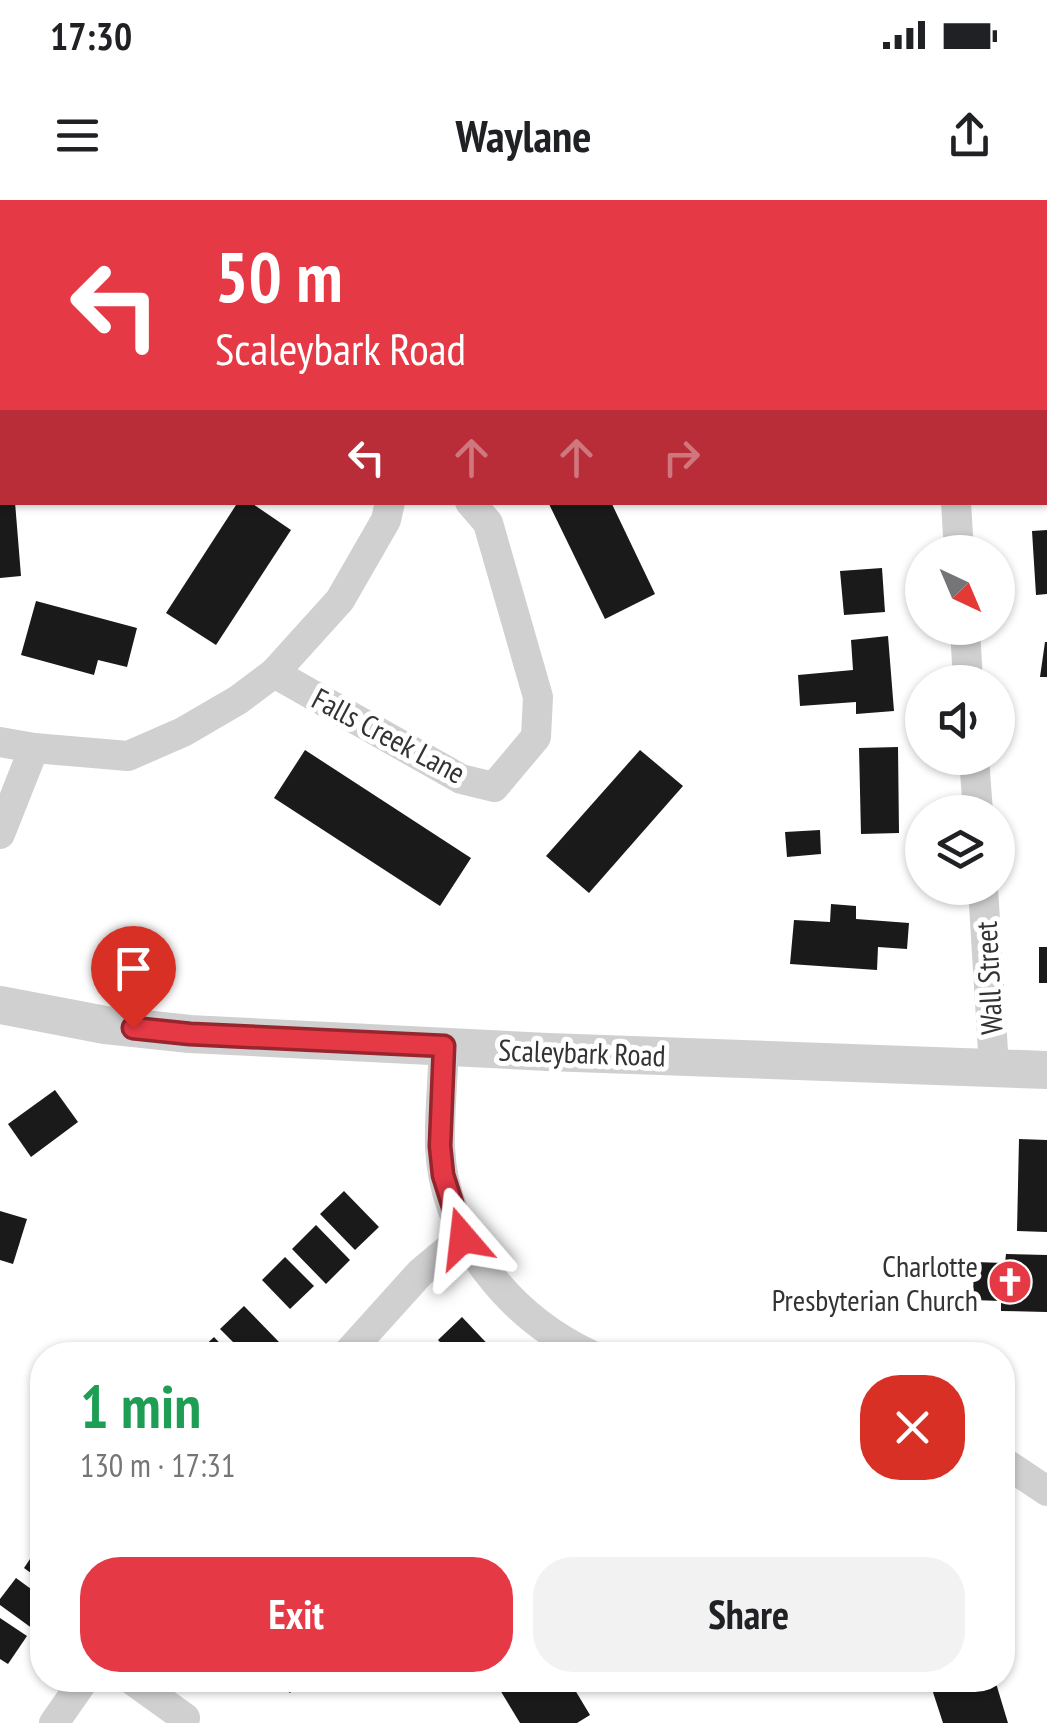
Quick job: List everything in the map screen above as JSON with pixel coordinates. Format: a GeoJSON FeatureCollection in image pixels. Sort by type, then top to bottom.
{"type":"FeatureCollection","features":[{"type":"Feature","properties":{"kind":"street","name":"Falls Creek Lane"},"geometry":{"type":"LineString","coordinates":[[0,742],[128,756],[183,732],[238,700],[274,673],[340,600],[386,520],[389,505]]}},
{"type":"Feature","properties":{"kind":"street","name":"Falls Creek Lane"},"geometry":{"type":"LineString","coordinates":[[274,673],[461,779],[494,786],[536,736],[538,697],[488,523],[473,505]]}},
{"type":"Feature","properties":{"kind":"street"},"geometry":{"type":"LineString","coordinates":[[956,505],[958,535]]}},
{"type":"Feature","properties":{"kind":"street"},"geometry":{"type":"LineString","coordinates":[[0,834],[34,748]]}},
{"type":"Feature","properties":{"kind":"street","name":"Wall Street"},"geometry":{"type":"LineString","coordinates":[[984,905],[994,1068]]}},
{"type":"Feature","properties":{"kind":"street","name":"Scaleybark Road"},"geometry":{"type":"LineString","coordinates":[[0,1005],[190,1034],[1047,1070]]}},
{"type":"Feature","properties":{"kind":"street"},"geometry":{"type":"LineString","coordinates":[[444,1046],[440,1146],[443,1175],[463,1238],[532,1320],[564,1342]]}},
{"type":"Feature","properties":{"kind":"street"},"geometry":{"type":"LineString","coordinates":[[358,1342],[420,1273],[463,1238]]}},
{"type":"Feature","properties":{"kind":"street"},"geometry":{"type":"LineString","coordinates":[[1015,1469],[1047,1490]]}},
{"type":"Feature","properties":{"kind":"street"},"geometry":{"type":"LineString","coordinates":[[54,1723],[76,1692]]}},
{"type":"Feature","properties":{"kind":"street"},"geometry":{"type":"LineString","coordinates":[[149,1692],[185,1718]]}},
{"type":"Feature","properties":{"kind":"building"},"geometry":{"type":"Polygon","coordinates":[[[0,505],[15,505],[21,576],[0,578],[0,505]]]}},
{"type":"Feature","properties":{"kind":"building"},"geometry":{"type":"Polygon","coordinates":[[[236,505],[254,505],[291,530],[216,645],[166,613],[236,505]]]}},
{"type":"Feature","properties":{"kind":"building"},"geometry":{"type":"Polygon","coordinates":[[[549,505],[612,505],[655,594],[605,619],[549,505]]]}},
{"type":"Feature","properties":{"kind":"building"},"geometry":{"type":"Polygon","coordinates":[[[1047,530],[1047,594],[1036,595],[1032,531],[1047,530]]]}},
{"type":"Feature","properties":{"kind":"building"},"geometry":{"type":"Polygon","coordinates":[[[882,568],[885,612],[844,615],[840,571],[882,568]]]}},
{"type":"Feature","properties":{"kind":"building"},"geometry":{"type":"Polygon","coordinates":[[[36,601],[137,628],[127,667],[98,660],[94,675],[21,655],[36,601]]]}},
{"type":"Feature","properties":{"kind":"building"},"geometry":{"type":"Polygon","coordinates":[[[888,636],[894,711],[856,714],[856,702],[800,706],[798,675],[853,670],[851,640],[888,636]]]}},
{"type":"Feature","properties":{"kind":"building"},"geometry":{"type":"Polygon","coordinates":[[[1045,642],[1047,677],[1040,677],[1045,642]]]}},
{"type":"Feature","properties":{"kind":"building"},"geometry":{"type":"Polygon","coordinates":[[[898,747],[899,833],[861,834],[859,748],[898,747]]]}},
{"type":"Feature","properties":{"kind":"building"},"geometry":{"type":"Polygon","coordinates":[[[305,750],[471,858],[440,906],[274,798],[305,750]]]}},
{"type":"Feature","properties":{"kind":"building"},"geometry":{"type":"Polygon","coordinates":[[[640,750],[683,786],[589,893],[546,856],[640,750]]]}},
{"type":"Feature","properties":{"kind":"building"},"geometry":{"type":"Polygon","coordinates":[[[820,830],[821,854],[787,857],[785,832],[820,830]]]}},
{"type":"Feature","properties":{"kind":"building"},"geometry":{"type":"Polygon","coordinates":[[[831,904],[856,906],[856,919],[909,923],[907,949],[878,947],[877,970],[790,964],[794,920],[830,922],[831,904]]]}},
{"type":"Feature","properties":{"kind":"building"},"geometry":{"type":"Polygon","coordinates":[[[1039,947],[1047,947],[1047,983],[1039,983],[1039,947]]]}},
{"type":"Feature","properties":{"kind":"building"},"geometry":{"type":"Polygon","coordinates":[[[55,1090],[78,1122],[31,1157],[8,1124],[55,1090]]]}},
{"type":"Feature","properties":{"kind":"building"},"geometry":{"type":"Polygon","coordinates":[[[1019,1139],[1047,1140],[1047,1232],[1017,1231],[1019,1139]]]}},
{"type":"Feature","properties":{"kind":"building"},"geometry":{"type":"Polygon","coordinates":[[[344,1191],[379,1227],[355,1250],[320,1214],[344,1191]]]}},
{"type":"Feature","properties":{"kind":"building"},"geometry":{"type":"Polygon","coordinates":[[[0,1211],[27,1219],[13,1264],[0,1260],[0,1211]]]}},
{"type":"Feature","properties":{"kind":"building"},"geometry":{"type":"Polygon","coordinates":[[[316,1225],[350,1260],[326,1284],[292,1249],[316,1225]]]}},
{"type":"Feature","properties":{"kind":"building","name":"Charlotte Presbyterian Church"},"geometry":{"type":"Polygon","coordinates":[[[1006,1254],[1047,1255],[1047,1312],[1001,1311],[1001,1301],[973,1300],[974,1262],[1005,1263],[1006,1254]]]}},
{"type":"Feature","properties":{"kind":"building"},"geometry":{"type":"Polygon","coordinates":[[[285,1257],[314,1286],[290,1309],[262,1280],[285,1257]]]}},
{"type":"Feature","properties":{"kind":"building"},"geometry":{"type":"Polygon","coordinates":[[[244,1306],[279,1342],[233,1342],[220,1329],[244,1306]]]}},
{"type":"Feature","properties":{"kind":"building"},"geometry":{"type":"Polygon","coordinates":[[[462,1317],[486,1342],[440,1342],[462,1317]]]}},
{"type":"Feature","properties":{"kind":"building"},"geometry":{"type":"Polygon","coordinates":[[[16,1578],[30,1588],[30,1627],[0,1605],[0,1599],[16,1578]]]}},
{"type":"Feature","properties":{"kind":"building"},"geometry":{"type":"Polygon","coordinates":[[[0,1618],[27,1636],[8,1664],[0,1659],[0,1618]]]}},
{"type":"Feature","properties":{"kind":"building"},"geometry":{"type":"Polygon","coordinates":[[[501,1692],[576,1692],[590,1715],[577,1723],[520,1723],[501,1692]]]}},
{"type":"Feature","properties":{"kind":"building"},"geometry":{"type":"Polygon","coordinates":[[[933,1692],[999,1692],[1008,1723],[943,1723],[933,1692]]]}},
{"type":"Feature","properties":{"kind":"place","name":"Charlotte Presbyterian Church"},"geometry":{"type":"Point","coordinates":[1010,1282]}},
{"type":"Feature","properties":{"kind":"route"},"geometry":{"type":"LineString","coordinates":[[133,1028],[444,1046],[440,1146],[443,1175],[463,1238]]}}]}
